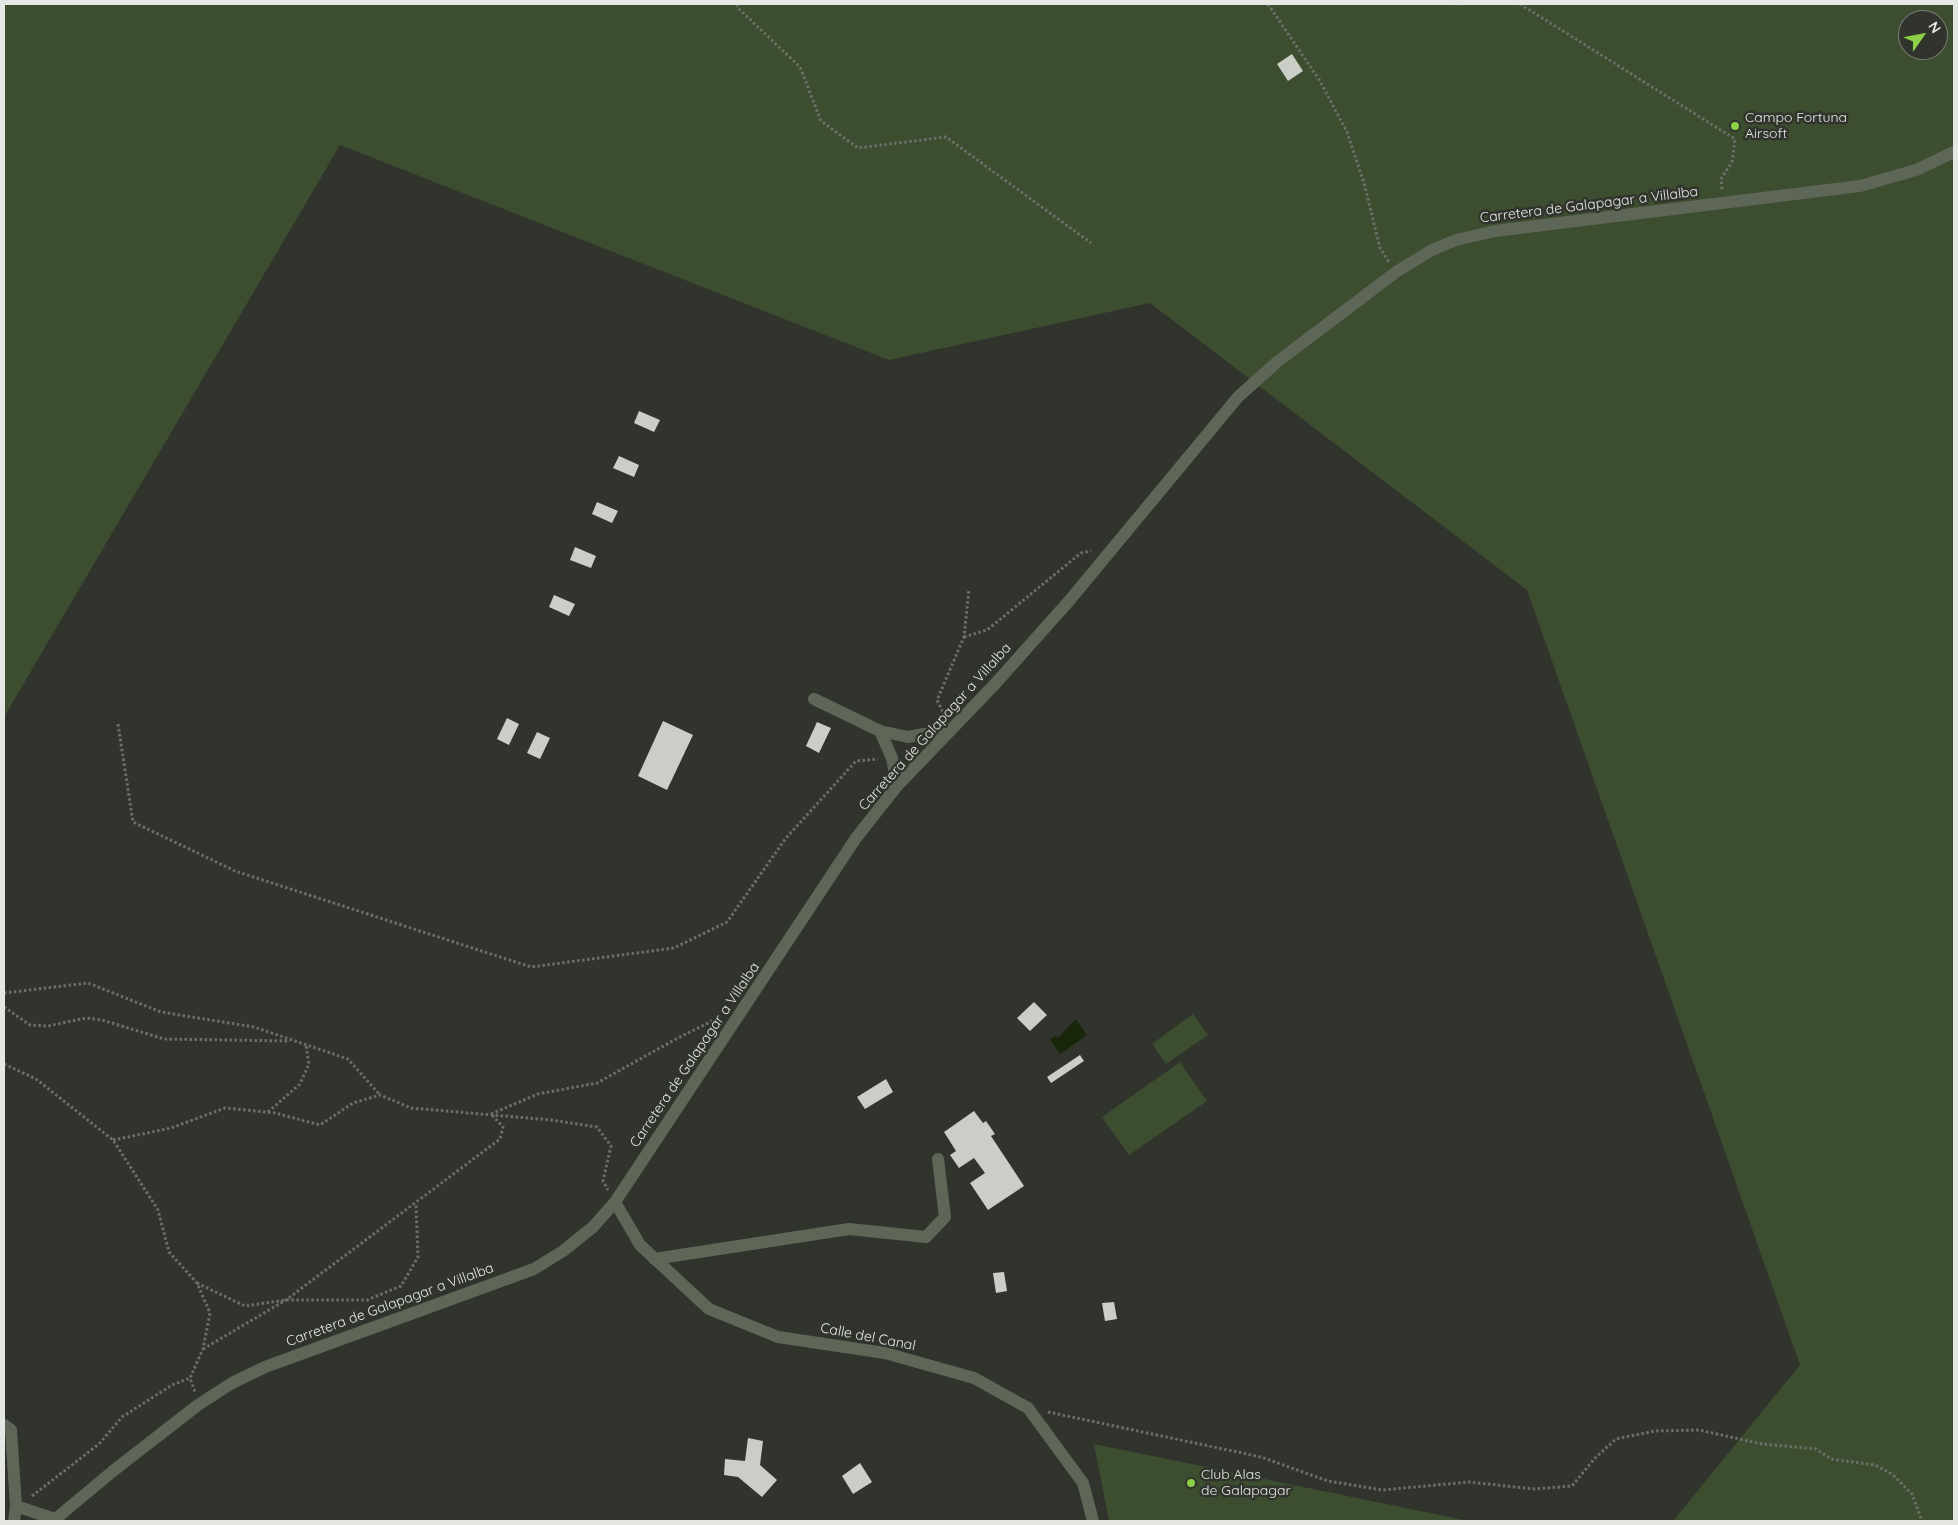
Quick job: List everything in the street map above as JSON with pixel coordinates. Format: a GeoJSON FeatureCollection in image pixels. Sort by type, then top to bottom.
{"type":"FeatureCollection","features":[{"type":"Feature","properties":{"kind":"street","name":"Carretera de Galapagar a Villalba"},"geometry":{"type":"LineString","coordinates":[[54,1520],[198,1405],[232,1383],[265,1367],[534,1268],[563,1251],[593,1227],[615,1202],[856,838],[897,786],[1014,664],[1238,398],[1277,362],[1396,272],[1440,246],[1495,230],[1860,186],[1916,170],[1954,152]]}},
{"type":"Feature","properties":{"kind":"street"},"geometry":{"type":"LineString","coordinates":[[814,699],[880,731],[908,737],[952,730]]}},
{"type":"Feature","properties":{"kind":"street"},"geometry":{"type":"LineString","coordinates":[[880,731],[892,758],[897,786]]}},
{"type":"Feature","properties":{"kind":"street"},"geometry":{"type":"LineString","coordinates":[[654,1259],[849,1229],[926,1237],[945,1217],[938,1159]]}},
{"type":"Feature","properties":{"kind":"street","name":"Calle del Canal"},"geometry":{"type":"LineString","coordinates":[[615,1202],[640,1245],[710,1309],[778,1337],[885,1353],[974,1378],[1028,1408],[1083,1483],[1093,1521]]}},
{"type":"Feature","properties":{"kind":"street"},"geometry":{"type":"LineString","coordinates":[[4,1425],[11,1430],[16,1506],[14,1521]]}},
{"type":"Feature","properties":{"kind":"street"},"geometry":{"type":"LineString","coordinates":[[16,1506],[54,1520]]}},
{"type":"Feature","properties":{"kind":"path"},"geometry":{"type":"LineString","coordinates":[[737,4],[738,8],[800,68],[822,120],[858,148],[946,137],[1091,244]]}},
{"type":"Feature","properties":{"kind":"path"},"geometry":{"type":"LineString","coordinates":[[1268,4],[1320,81],[1347,132],[1364,183],[1380,248],[1396,272]]}},
{"type":"Feature","properties":{"kind":"path"},"geometry":{"type":"LineString","coordinates":[[1455,4],[1462,4]]}},
{"type":"Feature","properties":{"kind":"path"},"geometry":{"type":"LineString","coordinates":[[1520,4],[1735,139],[1732,162],[1720,180],[1724,203]]}},
{"type":"Feature","properties":{"kind":"path"},"geometry":{"type":"LineString","coordinates":[[964,637],[987,630],[1081,553],[1116,545]]}},
{"type":"Feature","properties":{"kind":"path"},"geometry":{"type":"LineString","coordinates":[[952,730],[937,700],[964,637],[969,589]]}},
{"type":"Feature","properties":{"kind":"path"},"geometry":{"type":"LineString","coordinates":[[118,724],[133,822],[235,871],[531,967],[674,948],[727,922],[786,838],[856,761],[892,758]]}},
{"type":"Feature","properties":{"kind":"path"},"geometry":{"type":"LineString","coordinates":[[4,993],[88,983],[161,1012],[254,1027],[348,1059],[380,1095],[411,1108],[490,1114],[597,1127],[610,1146],[603,1181],[615,1202]]}},
{"type":"Feature","properties":{"kind":"path"},"geometry":{"type":"LineString","coordinates":[[4,1007],[30,1025],[48,1026],[86,1018],[102,1020],[164,1039],[294,1040]]}},
{"type":"Feature","properties":{"kind":"path"},"geometry":{"type":"LineString","coordinates":[[490,1114],[538,1094],[597,1083],[676,1038],[724,1015]]}},
{"type":"Feature","properties":{"kind":"path"},"geometry":{"type":"LineString","coordinates":[[268,1112],[300,1084],[309,1064],[306,1045]]}},
{"type":"Feature","properties":{"kind":"path"},"geometry":{"type":"LineString","coordinates":[[4,1064],[36,1079],[113,1140],[158,1210],[169,1252],[197,1283],[210,1313],[203,1349],[190,1378],[198,1405]]}},
{"type":"Feature","properties":{"kind":"path"},"geometry":{"type":"LineString","coordinates":[[113,1140],[171,1128],[225,1108],[268,1112],[320,1125],[353,1103],[380,1095]]}},
{"type":"Feature","properties":{"kind":"path"},"geometry":{"type":"LineString","coordinates":[[203,1349],[286,1300],[500,1140],[503,1127],[490,1114]]}},
{"type":"Feature","properties":{"kind":"path"},"geometry":{"type":"LineString","coordinates":[[197,1283],[245,1306],[286,1300],[367,1300],[401,1286],[418,1256],[416,1203]]}},
{"type":"Feature","properties":{"kind":"path"},"geometry":{"type":"LineString","coordinates":[[16,1506],[44,1489],[99,1444],[122,1417],[172,1385],[190,1378]]}},
{"type":"Feature","properties":{"kind":"path"},"geometry":{"type":"LineString","coordinates":[[1028,1408],[1260,1457],[1328,1481],[1382,1490],[1469,1482],[1534,1489],[1572,1486],[1595,1458],[1616,1439],[1655,1431],[1699,1430],[1762,1444],[1816,1449],[1830,1459],[1875,1465],[1892,1474],[1912,1494],[1922,1521]]}},
{"type":"Feature","properties":{"kind":"shaded area"},"geometry":{"type":"Polygon","coordinates":[[[4,4],[1954,4],[1954,1521],[1673,1521],[1800,1365],[1527,590],[1150,303],[889,360],[340,145],[4,717],[4,4]]]}},
{"type":"Feature","properties":{"kind":"shaded area"},"geometry":{"type":"Polygon","coordinates":[[[1193,1014],[1208,1035],[1166,1064],[1152,1044],[1193,1014]]]}},
{"type":"Feature","properties":{"kind":"shaded area"},"geometry":{"type":"Polygon","coordinates":[[[1076,1019],[1087,1035],[1060,1054],[1050,1039],[1055,1036],[1058,1038],[1076,1019]]]}},
{"type":"Feature","properties":{"kind":"shaded area"},"geometry":{"type":"Polygon","coordinates":[[[1180,1062],[1207,1101],[1129,1155],[1102,1117],[1180,1062]]]}},
{"type":"Feature","properties":{"kind":"shaded area","name":"Club Alas de Galapagar"},"geometry":{"type":"Polygon","coordinates":[[[1094,1444],[1469,1521],[1109,1521],[1094,1444]]]}},
{"type":"Feature","properties":{"kind":"building"},"geometry":{"type":"Polygon","coordinates":[[[1292,54],[1303,71],[1288,81],[1277,64],[1292,54]]]}},
{"type":"Feature","properties":{"kind":"building"},"geometry":{"type":"Polygon","coordinates":[[[639,411],[660,420],[654,432],[634,423],[639,411]]]}},
{"type":"Feature","properties":{"kind":"building"},"geometry":{"type":"Polygon","coordinates":[[[619,456],[639,465],[634,477],[613,468],[619,456]]]}},
{"type":"Feature","properties":{"kind":"building"},"geometry":{"type":"Polygon","coordinates":[[[597,502],[618,511],[612,523],[592,514],[597,502]]]}},
{"type":"Feature","properties":{"kind":"building"},"geometry":{"type":"Polygon","coordinates":[[[575,547],[596,556],[591,568],[570,560],[575,547]]]}},
{"type":"Feature","properties":{"kind":"building"},"geometry":{"type":"Polygon","coordinates":[[[554,595],[575,604],[569,616],[549,607],[554,595]]]}},
{"type":"Feature","properties":{"kind":"building"},"geometry":{"type":"Polygon","coordinates":[[[507,718],[519,724],[509,745],[497,739],[507,718]]]}},
{"type":"Feature","properties":{"kind":"building"},"geometry":{"type":"Polygon","coordinates":[[[663,721],[693,735],[667,790],[638,776],[663,721]]]}},
{"type":"Feature","properties":{"kind":"building"},"geometry":{"type":"Polygon","coordinates":[[[817,722],[831,728],[819,753],[806,746],[817,722]]]}},
{"type":"Feature","properties":{"kind":"building"},"geometry":{"type":"Polygon","coordinates":[[[537,732],[550,738],[540,759],[527,753],[537,732]]]}},
{"type":"Feature","properties":{"kind":"building"},"geometry":{"type":"Polygon","coordinates":[[[1034,1002],[1047,1015],[1030,1031],[1017,1018],[1034,1002]]]}},
{"type":"Feature","properties":{"kind":"building"},"geometry":{"type":"Polygon","coordinates":[[[1080,1055],[1084,1061],[1051,1083],[1047,1077],[1080,1055]]]}},
{"type":"Feature","properties":{"kind":"building"},"geometry":{"type":"Polygon","coordinates":[[[886,1079],[893,1092],[865,1109],[857,1097],[886,1079]]]}},
{"type":"Feature","properties":{"kind":"building"},"geometry":{"type":"Polygon","coordinates":[[[974,1111],[983,1123],[986,1121],[995,1134],[991,1136],[1024,1186],[988,1210],[970,1183],[985,1173],[974,1158],[959,1168],[950,1155],[956,1151],[944,1132],[974,1111]]]}},
{"type":"Feature","properties":{"kind":"building"},"geometry":{"type":"Polygon","coordinates":[[[1004,1272],[1007,1291],[996,1293],[993,1273],[1004,1272]]]}},
{"type":"Feature","properties":{"kind":"building"},"geometry":{"type":"Polygon","coordinates":[[[1114,1302],[1117,1319],[1105,1321],[1102,1303],[1114,1302]]]}},
{"type":"Feature","properties":{"kind":"building"},"geometry":{"type":"Polygon","coordinates":[[[748,1438],[763,1441],[760,1465],[777,1480],[762,1497],[738,1477],[724,1475],[725,1459],[745,1461],[748,1438]]]}},
{"type":"Feature","properties":{"kind":"building"},"geometry":{"type":"Polygon","coordinates":[[[860,1463],[872,1482],[853,1494],[842,1476],[860,1463]]]}},
{"type":"Feature","properties":{"kind":"place","name":"Campo Fortuna Airsoft"},"geometry":{"type":"Point","coordinates":[1735,126]}},
{"type":"Feature","properties":{"kind":"place","name":"Club Alas de Galapagar"},"geometry":{"type":"Point","coordinates":[1191,1483]}}]}
